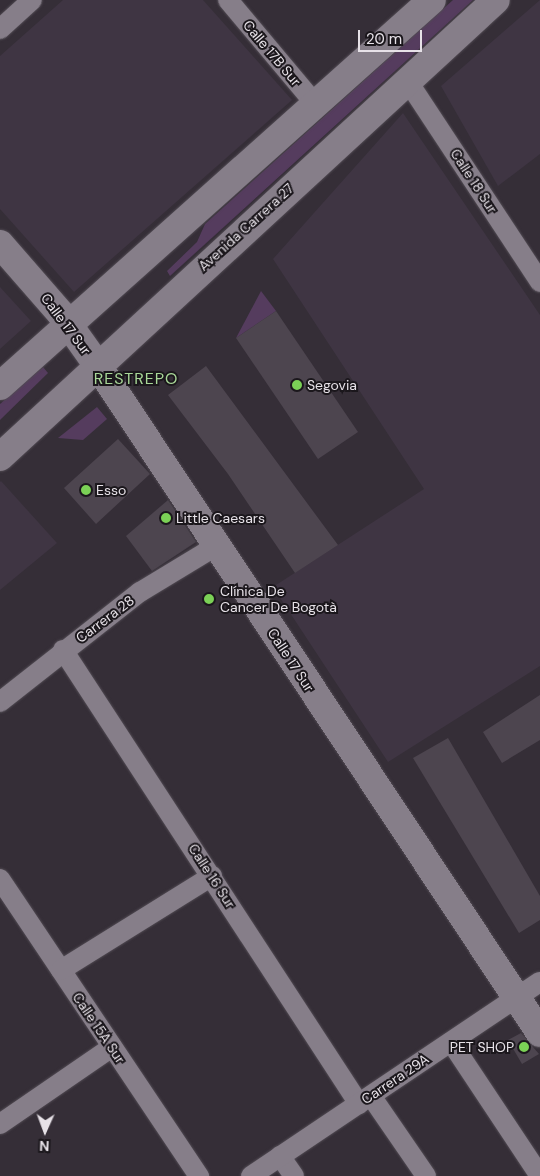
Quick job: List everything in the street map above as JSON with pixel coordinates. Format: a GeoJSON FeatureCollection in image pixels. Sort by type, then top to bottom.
{"type":"FeatureCollection","features":[{"type":"Feature","properties":{"kind":"main road"},"geometry":{"type":"LineString","coordinates":[[0,386],[317,106],[432,0]]}},
{"type":"Feature","properties":{"kind":"main road","name":"Avenida Carrera 27"},"geometry":{"type":"LineString","coordinates":[[0,457],[496,0]]}},
{"type":"Feature","properties":{"kind":"main road","name":"Calle 17 Sur"},"geometry":{"type":"LineString","coordinates":[[0,244],[70,325],[540,1033]]}},
{"type":"Feature","properties":{"kind":"street"},"geometry":{"type":"LineString","coordinates":[[0,29],[32,0]]}},
{"type":"Feature","properties":{"kind":"street","name":"Calle 17B Sur"},"geometry":{"type":"LineString","coordinates":[[228,0],[317,106]]}},
{"type":"Feature","properties":{"kind":"street","name":"Calle 18 Sur"},"geometry":{"type":"LineString","coordinates":[[407,80],[540,282]]}},
{"type":"Feature","properties":{"kind":"street","name":"Carrera 28"},"geometry":{"type":"LineString","coordinates":[[0,702],[63,650],[140,592],[216,546]]}},
{"type":"Feature","properties":{"kind":"street","name":"Calle 16 Sur"},"geometry":{"type":"LineString","coordinates":[[63,650],[212,876],[365,1100],[426,1176]]}},
{"type":"Feature","properties":{"kind":"street"},"geometry":{"type":"LineString","coordinates":[[61,970],[212,876]]}},
{"type":"Feature","properties":{"kind":"street","name":"Calle 15A Sur"},"geometry":{"type":"LineString","coordinates":[[0,879],[199,1176]]}},
{"type":"Feature","properties":{"kind":"street","name":"Carrera 29A"},"geometry":{"type":"LineString","coordinates":[[251,1176],[540,982]]}},
{"type":"Feature","properties":{"kind":"street"},"geometry":{"type":"LineString","coordinates":[[450,1042],[540,1176]]}},
{"type":"Feature","properties":{"kind":"street"},"geometry":{"type":"LineString","coordinates":[[0,1124],[112,1048]]}},
{"type":"Feature","properties":{"kind":"street"},"geometry":{"type":"LineString","coordinates":[[280,1156],[294,1176]]}},
{"type":"Feature","properties":{"kind":"shaded area"},"geometry":{"type":"Polygon","coordinates":[[[63,0],[203,0],[292,100],[74,292],[0,209],[0,56],[63,0]]]}},
{"type":"Feature","properties":{"kind":"shaded area"},"geometry":{"type":"Polygon","coordinates":[[[453,0],[473,0],[170,276],[167,271],[197,242],[205,224],[453,0]]]}},
{"type":"Feature","properties":{"kind":"shaded area"},"geometry":{"type":"Polygon","coordinates":[[[540,0],[540,154],[498,186],[441,86],[540,0]]]}},
{"type":"Feature","properties":{"kind":"shaded area"},"geometry":{"type":"Polygon","coordinates":[[[403,113],[540,315],[540,666],[388,762],[273,587],[424,489],[273,259],[403,113]]]}},
{"type":"Feature","properties":{"kind":"shaded area"},"geometry":{"type":"Polygon","coordinates":[[[0,287],[31,321],[0,349],[0,287]]]}},
{"type":"Feature","properties":{"kind":"shaded area"},"geometry":{"type":"Polygon","coordinates":[[[261,291],[276,311],[236,338],[261,291]]]}},
{"type":"Feature","properties":{"kind":"shaded area"},"geometry":{"type":"Polygon","coordinates":[[[43,367],[48,373],[0,420],[0,404],[43,367]]]}},
{"type":"Feature","properties":{"kind":"shaded area"},"geometry":{"type":"Polygon","coordinates":[[[97,407],[107,419],[83,440],[58,438],[97,407]]]}},
{"type":"Feature","properties":{"kind":"shaded area"},"geometry":{"type":"Polygon","coordinates":[[[0,482],[57,543],[0,590],[0,482]]]}},
{"type":"Feature","properties":{"kind":"building","name":"Segovia"},"geometry":{"type":"Polygon","coordinates":[[[276,311],[358,432],[318,459],[236,338],[276,311]]]}},
{"type":"Feature","properties":{"kind":"building"},"geometry":{"type":"Polygon","coordinates":[[[206,366],[338,545],[295,573],[228,474],[168,395],[206,366]]]}},
{"type":"Feature","properties":{"kind":"building"},"geometry":{"type":"Polygon","coordinates":[[[118,439],[150,474],[96,524],[64,488],[118,439]]]}},
{"type":"Feature","properties":{"kind":"building","name":"Little Caesars"},"geometry":{"type":"Polygon","coordinates":[[[168,500],[196,542],[152,571],[126,536],[168,500]]]}},
{"type":"Feature","properties":{"kind":"building"},"geometry":{"type":"Polygon","coordinates":[[[540,695],[540,740],[502,763],[483,732],[540,695]]]}},
{"type":"Feature","properties":{"kind":"building"},"geometry":{"type":"Polygon","coordinates":[[[448,738],[540,896],[540,920],[519,933],[413,758],[448,738]]]}},
{"type":"Feature","properties":{"kind":"building","name":"PET SHOP"},"geometry":{"type":"Polygon","coordinates":[[[521,1033],[539,1054],[522,1064],[508,1040],[521,1033]]]}},
{"type":"Feature","properties":{"kind":"place","name":"Segovia"},"geometry":{"type":"Point","coordinates":[297,385]}},
{"type":"Feature","properties":{"kind":"place","name":"Esso"},"geometry":{"type":"Point","coordinates":[86,490]}},
{"type":"Feature","properties":{"kind":"place","name":"Little Caesars"},"geometry":{"type":"Point","coordinates":[166,518]}},
{"type":"Feature","properties":{"kind":"place","name":"Clínica De Cancer De Bogotà"},"geometry":{"type":"Point","coordinates":[209,599]}},
{"type":"Feature","properties":{"kind":"place","name":"PET SHOP"},"geometry":{"type":"Point","coordinates":[524,1047]}},
{"type":"Feature","properties":{"kind":"district","name":"RESTREPO"},"geometry":{"type":"Point","coordinates":[136,379]}}]}
